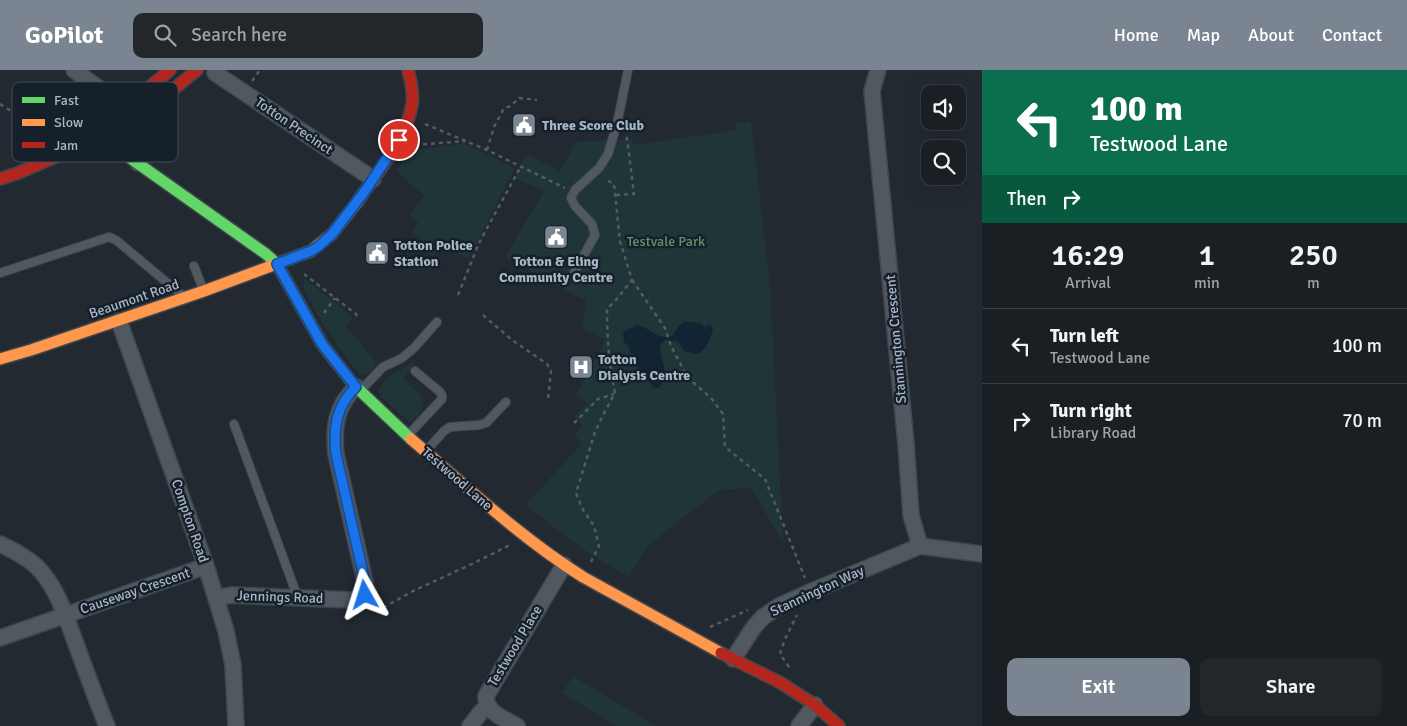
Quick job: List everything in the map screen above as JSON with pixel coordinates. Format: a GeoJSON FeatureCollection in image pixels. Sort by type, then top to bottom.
{"type":"FeatureCollection","features":[{"type":"Feature","properties":{"kind":"street"},"geometry":{"type":"LineString","coordinates":[[74,70],[90,82]]}},
{"type":"Feature","properties":{"kind":"street"},"geometry":{"type":"LineString","coordinates":[[156,82],[170,70]]}},
{"type":"Feature","properties":{"kind":"street"},"geometry":{"type":"LineString","coordinates":[[178,86],[197,70]]}},
{"type":"Feature","properties":{"kind":"street","name":"Beaumont Road"},"geometry":{"type":"LineString","coordinates":[[0,359],[11,357],[185,297],[294,258],[315,248],[332,234],[373,179],[403,131],[412,104],[408,70]]}},
{"type":"Feature","properties":{"kind":"street","name":"Stannington Crescent"},"geometry":{"type":"LineString","coordinates":[[878,70],[872,91],[906,444],[911,515],[920,546]]}},
{"type":"Feature","properties":{"kind":"street","name":"Totton Precinct"},"geometry":{"type":"LineString","coordinates":[[215,73],[373,179]]}},
{"type":"Feature","properties":{"kind":"street"},"geometry":{"type":"LineString","coordinates":[[0,179],[44,162]]}},
{"type":"Feature","properties":{"kind":"street","name":"Testwood Lane"},"geometry":{"type":"LineString","coordinates":[[136,162],[266,254],[277,264],[322,344],[358,389],[408,436],[523,535],[582,577],[732,659],[781,683],[814,705],[839,726]]}},
{"type":"Feature","properties":{"kind":"street","name":"Compton Road"},"geometry":{"type":"LineString","coordinates":[[119,320],[206,566],[226,631],[233,665],[236,726]]}},
{"type":"Feature","properties":{"kind":"street"},"geometry":{"type":"LineString","coordinates":[[358,389],[346,396],[340,407],[335,441],[336,454],[366,586],[364,596]]}},
{"type":"Feature","properties":{"kind":"street","name":"Causeway Crescent"},"geometry":{"type":"LineString","coordinates":[[0,544],[27,559],[46,576],[65,615],[107,726]]}},
{"type":"Feature","properties":{"kind":"street"},"geometry":{"type":"LineString","coordinates":[[920,546],[982,554]]}},
{"type":"Feature","properties":{"kind":"street","name":"Stannington Way"},"geometry":{"type":"LineString","coordinates":[[732,659],[754,627],[779,606],[920,546]]}},
{"type":"Feature","properties":{"kind":"street","name":"Testwood Place"},"geometry":{"type":"LineString","coordinates":[[470,726],[488,706],[485,698],[487,692],[564,565]]}},
{"type":"Feature","properties":{"kind":"street","name":"Causeway Crescent"},"geometry":{"type":"LineString","coordinates":[[0,638],[206,566]]}},
{"type":"Feature","properties":{"kind":"street","name":"Jennings Road"},"geometry":{"type":"LineString","coordinates":[[216,598],[232,595],[357,600],[364,596]]}},
{"type":"Feature","properties":{"kind":"street"},"geometry":{"type":"LineString","coordinates":[[799,726],[814,705]]}},
{"type":"Feature","properties":{"kind":"street"},"geometry":{"type":"LineString","coordinates":[[488,706],[517,726]]}},
{"type":"Feature","properties":{"kind":"lane"},"geometry":{"type":"LineString","coordinates":[[574,273],[595,235],[592,224],[575,206],[571,198],[575,190],[599,168],[608,154],[628,70]]}},
{"type":"Feature","properties":{"kind":"lane"},"geometry":{"type":"LineString","coordinates":[[0,273],[109,237],[116,240],[185,297]]}},
{"type":"Feature","properties":{"kind":"lane"},"geometry":{"type":"LineString","coordinates":[[194,266],[204,290]]}},
{"type":"Feature","properties":{"kind":"lane"},"geometry":{"type":"LineString","coordinates":[[358,389],[383,367],[402,358],[414,348],[437,322]]}},
{"type":"Feature","properties":{"kind":"lane"},"geometry":{"type":"LineString","coordinates":[[408,436],[442,399],[440,392],[415,371]]}},
{"type":"Feature","properties":{"kind":"lane"},"geometry":{"type":"LineString","coordinates":[[425,451],[447,429],[479,426],[486,423],[506,402]]}},
{"type":"Feature","properties":{"kind":"lane"},"geometry":{"type":"LineString","coordinates":[[234,424],[298,598]]}},
{"type":"Feature","properties":{"kind":"path"},"geometry":{"type":"LineString","coordinates":[[487,150],[494,128],[504,108],[511,106],[519,98],[537,100]]}},
{"type":"Feature","properties":{"kind":"path"},"geometry":{"type":"LineString","coordinates":[[0,104],[11,111]]}},
{"type":"Feature","properties":{"kind":"path"},"geometry":{"type":"LineString","coordinates":[[408,118],[487,150],[566,188]]}},
{"type":"Feature","properties":{"kind":"path"},"geometry":{"type":"LineString","coordinates":[[613,139],[627,138],[634,194],[616,195]]}},
{"type":"Feature","properties":{"kind":"path"},"geometry":{"type":"LineString","coordinates":[[395,146],[466,141]]}},
{"type":"Feature","properties":{"kind":"path"},"geometry":{"type":"LineString","coordinates":[[458,295],[479,243],[521,166]]}},
{"type":"Feature","properties":{"kind":"path"},"geometry":{"type":"LineString","coordinates":[[594,173],[614,184],[620,241],[632,280],[666,331],[671,346],[688,378],[711,398],[723,414],[725,447],[765,479],[810,592],[792,625],[780,654],[790,669],[781,683]]}},
{"type":"Feature","properties":{"kind":"path"},"geometry":{"type":"LineString","coordinates":[[294,258],[302,271],[356,314],[358,318]]}},
{"type":"Feature","properties":{"kind":"path"},"geometry":{"type":"LineString","coordinates":[[582,577],[599,546],[594,526],[582,508],[576,493],[595,432],[615,393],[607,332],[607,309],[632,280]]}},
{"type":"Feature","properties":{"kind":"path"},"geometry":{"type":"LineString","coordinates":[[483,315],[512,340],[547,364],[551,371],[548,400]]}},
{"type":"Feature","properties":{"kind":"path"},"geometry":{"type":"LineString","coordinates":[[574,423],[598,399],[615,393]]}},
{"type":"Feature","properties":{"kind":"path"},"geometry":{"type":"LineString","coordinates":[[364,596],[378,607],[386,606],[412,591],[474,563],[514,542],[523,535]]}},
{"type":"Feature","properties":{"kind":"green space","name":"Testvale Park"},"geometry":{"type":"Polygon","coordinates":[[[751,122],[770,284],[783,542],[751,488],[720,490],[648,546],[629,577],[615,570],[563,535],[526,505],[582,443],[574,435],[583,425],[574,417],[587,403],[576,394],[605,340],[582,328],[586,299],[580,298],[505,257],[544,191],[515,178],[526,154],[560,171],[576,142],[631,139],[633,145],[736,130],[735,123],[751,122]]]}},
{"type":"Feature","properties":{"kind":"green space"},"geometry":{"type":"Polygon","coordinates":[[[465,143],[515,168],[468,259],[443,245],[433,257],[418,245],[421,239],[411,232],[418,222],[409,216],[424,196],[396,171],[411,151],[465,143]]]}},
{"type":"Feature","properties":{"kind":"green space"},"geometry":{"type":"Polygon","coordinates":[[[304,278],[353,317],[346,326],[375,361],[376,365],[368,374],[360,375],[323,324],[308,298],[304,288],[304,278]]]}},
{"type":"Feature","properties":{"kind":"green space"},"geometry":{"type":"Polygon","coordinates":[[[417,359],[403,379],[422,396],[424,401],[417,417],[409,422],[380,396],[378,391],[386,379],[417,359]]]}},
{"type":"Feature","properties":{"kind":"green space"},"geometry":{"type":"Polygon","coordinates":[[[573,676],[656,726],[616,726],[562,693],[573,676]]]}},
{"type":"Feature","properties":{"kind":"water"},"geometry":{"type":"Polygon","coordinates":[[[684,321],[700,323],[705,327],[710,324],[713,329],[706,347],[697,354],[684,351],[678,342],[665,340],[660,345],[665,372],[664,377],[659,388],[654,388],[637,366],[635,354],[631,353],[624,342],[623,332],[637,325],[659,336],[668,337],[674,335],[674,332],[684,321]]]}},
{"type":"Feature","properties":{"kind":"traffic: fast"},"geometry":{"type":"LineString","coordinates":[[136,162],[266,254],[277,264],[322,344],[354,385],[411,439]]}},
{"type":"Feature","properties":{"kind":"traffic: slow"},"geometry":{"type":"LineString","coordinates":[[0,359],[204,291],[311,251],[332,234],[358,201]]}},
{"type":"Feature","properties":{"kind":"traffic: slow"},"geometry":{"type":"LineString","coordinates":[[411,439],[495,511],[560,562],[583,577],[721,653]]}},
{"type":"Feature","properties":{"kind":"traffic: jam"},"geometry":{"type":"LineString","coordinates":[[156,82],[170,70]]}},
{"type":"Feature","properties":{"kind":"traffic: jam"},"geometry":{"type":"LineString","coordinates":[[178,85],[197,70]]}},
{"type":"Feature","properties":{"kind":"traffic: jam"},"geometry":{"type":"LineString","coordinates":[[358,201],[390,155],[409,118],[413,96],[408,70]]}},
{"type":"Feature","properties":{"kind":"traffic: jam"},"geometry":{"type":"LineString","coordinates":[[0,179],[44,162]]}},
{"type":"Feature","properties":{"kind":"traffic: jam"},"geometry":{"type":"LineString","coordinates":[[721,653],[781,683],[815,705],[839,726]]}},
{"type":"Feature","properties":{"kind":"place","name":"Three Score Club"},"geometry":{"type":"Point","coordinates":[524,125]}},
{"type":"Feature","properties":{"kind":"place","name":"Totton & Eling Community Centre"},"geometry":{"type":"Point","coordinates":[556,237]}},
{"type":"Feature","properties":{"kind":"place","name":"Totton Police Station"},"geometry":{"type":"Point","coordinates":[377,253]}},
{"type":"Feature","properties":{"kind":"place","name":"Totton Dialysis Centre"},"geometry":{"type":"Point","coordinates":[581,367]}},
{"type":"Feature","properties":{"kind":"route"},"geometry":{"type":"LineString","coordinates":[[365,595],[366,586],[336,454],[335,441],[340,407],[346,396],[356,387],[322,344],[277,264],[311,251],[332,234],[365,191],[399,140]]}}]}
